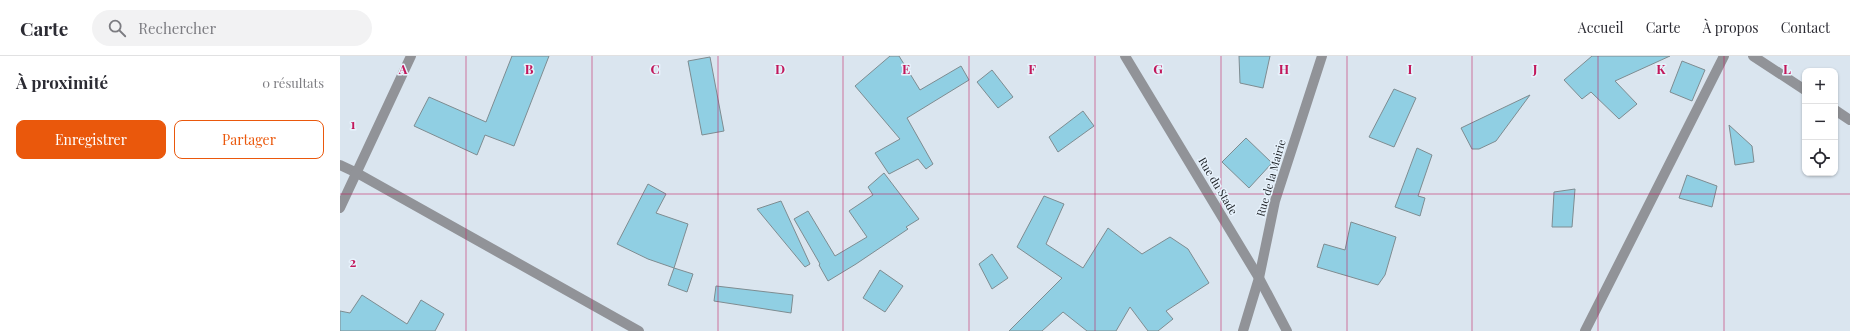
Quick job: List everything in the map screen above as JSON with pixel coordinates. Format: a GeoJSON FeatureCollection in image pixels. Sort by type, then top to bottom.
{"type":"FeatureCollection","features":[{"type":"Feature","properties":{"kind":"street"},"geometry":{"type":"LineString","coordinates":[[340,208],[411,56]]}},
{"type":"Feature","properties":{"kind":"street","name":"Rue du Stade"},"geometry":{"type":"LineString","coordinates":[[1125,56],[1259,278],[1287,331]]}},
{"type":"Feature","properties":{"kind":"street","name":"Rue de la Mairie"},"geometry":{"type":"LineString","coordinates":[[1243,331],[1259,278],[1275,201],[1322,56]]}},
{"type":"Feature","properties":{"kind":"street"},"geometry":{"type":"LineString","coordinates":[[1585,331],[1724,56]]}},
{"type":"Feature","properties":{"kind":"street"},"geometry":{"type":"LineString","coordinates":[[1753,56],[1802,88]]}},
{"type":"Feature","properties":{"kind":"street"},"geometry":{"type":"LineString","coordinates":[[1838,112],[1850,120]]}},
{"type":"Feature","properties":{"kind":"street"},"geometry":{"type":"LineString","coordinates":[[340,165],[639,331]]}},
{"type":"Feature","properties":{"kind":"building"},"geometry":{"type":"Polygon","coordinates":[[[512,56],[549,56],[514,146],[485,135],[477,155],[414,126],[429,97],[486,122],[512,56]]]}},
{"type":"Feature","properties":{"kind":"building"},"geometry":{"type":"Polygon","coordinates":[[[890,56],[899,56],[920,90],[961,66],[969,80],[907,118],[933,164],[926,169],[918,159],[889,174],[875,153],[900,139],[855,86],[890,56]]]}},
{"type":"Feature","properties":{"kind":"building"},"geometry":{"type":"Polygon","coordinates":[[[1239,56],[1270,56],[1263,88],[1240,83],[1239,56]]]}},
{"type":"Feature","properties":{"kind":"building"},"geometry":{"type":"Polygon","coordinates":[[[1592,56],[1670,56],[1615,81],[1637,104],[1619,119],[1591,92],[1582,99],[1564,80],[1592,56]]]}},
{"type":"Feature","properties":{"kind":"building"},"geometry":{"type":"Polygon","coordinates":[[[710,57],[724,131],[702,135],[688,61],[710,57]]]}},
{"type":"Feature","properties":{"kind":"building"},"geometry":{"type":"Polygon","coordinates":[[[1682,61],[1705,70],[1692,101],[1670,92],[1682,61]]]}},
{"type":"Feature","properties":{"kind":"building"},"geometry":{"type":"Polygon","coordinates":[[[992,70],[1013,97],[998,108],[977,82],[992,70]]]}},
{"type":"Feature","properties":{"kind":"building"},"geometry":{"type":"Polygon","coordinates":[[[1394,89],[1416,98],[1394,147],[1369,137],[1394,89]]]}},
{"type":"Feature","properties":{"kind":"building"},"geometry":{"type":"Polygon","coordinates":[[[1530,95],[1496,141],[1479,149],[1472,149],[1461,128],[1530,95]]]}},
{"type":"Feature","properties":{"kind":"building"},"geometry":{"type":"Polygon","coordinates":[[[1083,111],[1094,126],[1058,152],[1049,137],[1083,111]]]}},
{"type":"Feature","properties":{"kind":"building"},"geometry":{"type":"Polygon","coordinates":[[[1729,125],[1752,146],[1754,162],[1735,165],[1729,125]]]}},
{"type":"Feature","properties":{"kind":"building"},"geometry":{"type":"Polygon","coordinates":[[[1246,138],[1272,163],[1249,188],[1222,162],[1246,138]]]}},
{"type":"Feature","properties":{"kind":"building"},"geometry":{"type":"Polygon","coordinates":[[[1417,148],[1432,155],[1418,196],[1425,198],[1420,216],[1395,207],[1417,148]]]}},
{"type":"Feature","properties":{"kind":"building"},"geometry":{"type":"Polygon","coordinates":[[[884,173],[919,219],[906,227],[908,229],[828,281],[794,219],[808,211],[835,256],[867,237],[849,211],[873,195],[868,187],[884,173]]]}},
{"type":"Feature","properties":{"kind":"building"},"geometry":{"type":"Polygon","coordinates":[[[1687,175],[1717,186],[1712,207],[1679,198],[1687,175]]]}},
{"type":"Feature","properties":{"kind":"building"},"geometry":{"type":"Polygon","coordinates":[[[648,184],[666,194],[656,213],[688,224],[674,268],[648,259],[617,244],[648,184]]]}},
{"type":"Feature","properties":{"kind":"building"},"geometry":{"type":"Polygon","coordinates":[[[1575,189],[1572,227],[1552,227],[1554,192],[1575,189]]]}},
{"type":"Feature","properties":{"kind":"building"},"geometry":{"type":"Polygon","coordinates":[[[1044,196],[1064,204],[1046,244],[1083,268],[1108,228],[1142,254],[1170,237],[1188,249],[1209,283],[1166,311],[1173,319],[1158,331],[1148,331],[1130,307],[1116,331],[1087,331],[1063,312],[1042,331],[1009,331],[1062,278],[1017,247],[1044,196]]]}},
{"type":"Feature","properties":{"kind":"building"},"geometry":{"type":"Polygon","coordinates":[[[781,201],[810,264],[805,267],[757,209],[781,201]]]}},
{"type":"Feature","properties":{"kind":"building"},"geometry":{"type":"Polygon","coordinates":[[[1351,222],[1396,237],[1385,275],[1378,285],[1317,267],[1324,244],[1345,250],[1351,222]]]}},
{"type":"Feature","properties":{"kind":"building"},"geometry":{"type":"Polygon","coordinates":[[[992,254],[1008,278],[992,289],[979,264],[992,254]]]}},
{"type":"Feature","properties":{"kind":"building"},"geometry":{"type":"Polygon","coordinates":[[[674,268],[693,274],[687,292],[668,285],[674,268]]]}},
{"type":"Feature","properties":{"kind":"building"},"geometry":{"type":"Polygon","coordinates":[[[880,270],[903,286],[885,312],[863,298],[880,270]]]}},
{"type":"Feature","properties":{"kind":"building"},"geometry":{"type":"Polygon","coordinates":[[[716,286],[793,295],[791,313],[714,301],[716,286]]]}},
{"type":"Feature","properties":{"kind":"building"},"geometry":{"type":"Polygon","coordinates":[[[362,295],[407,324],[421,300],[444,314],[435,331],[340,331],[340,311],[350,313],[362,295]]]}}]}
